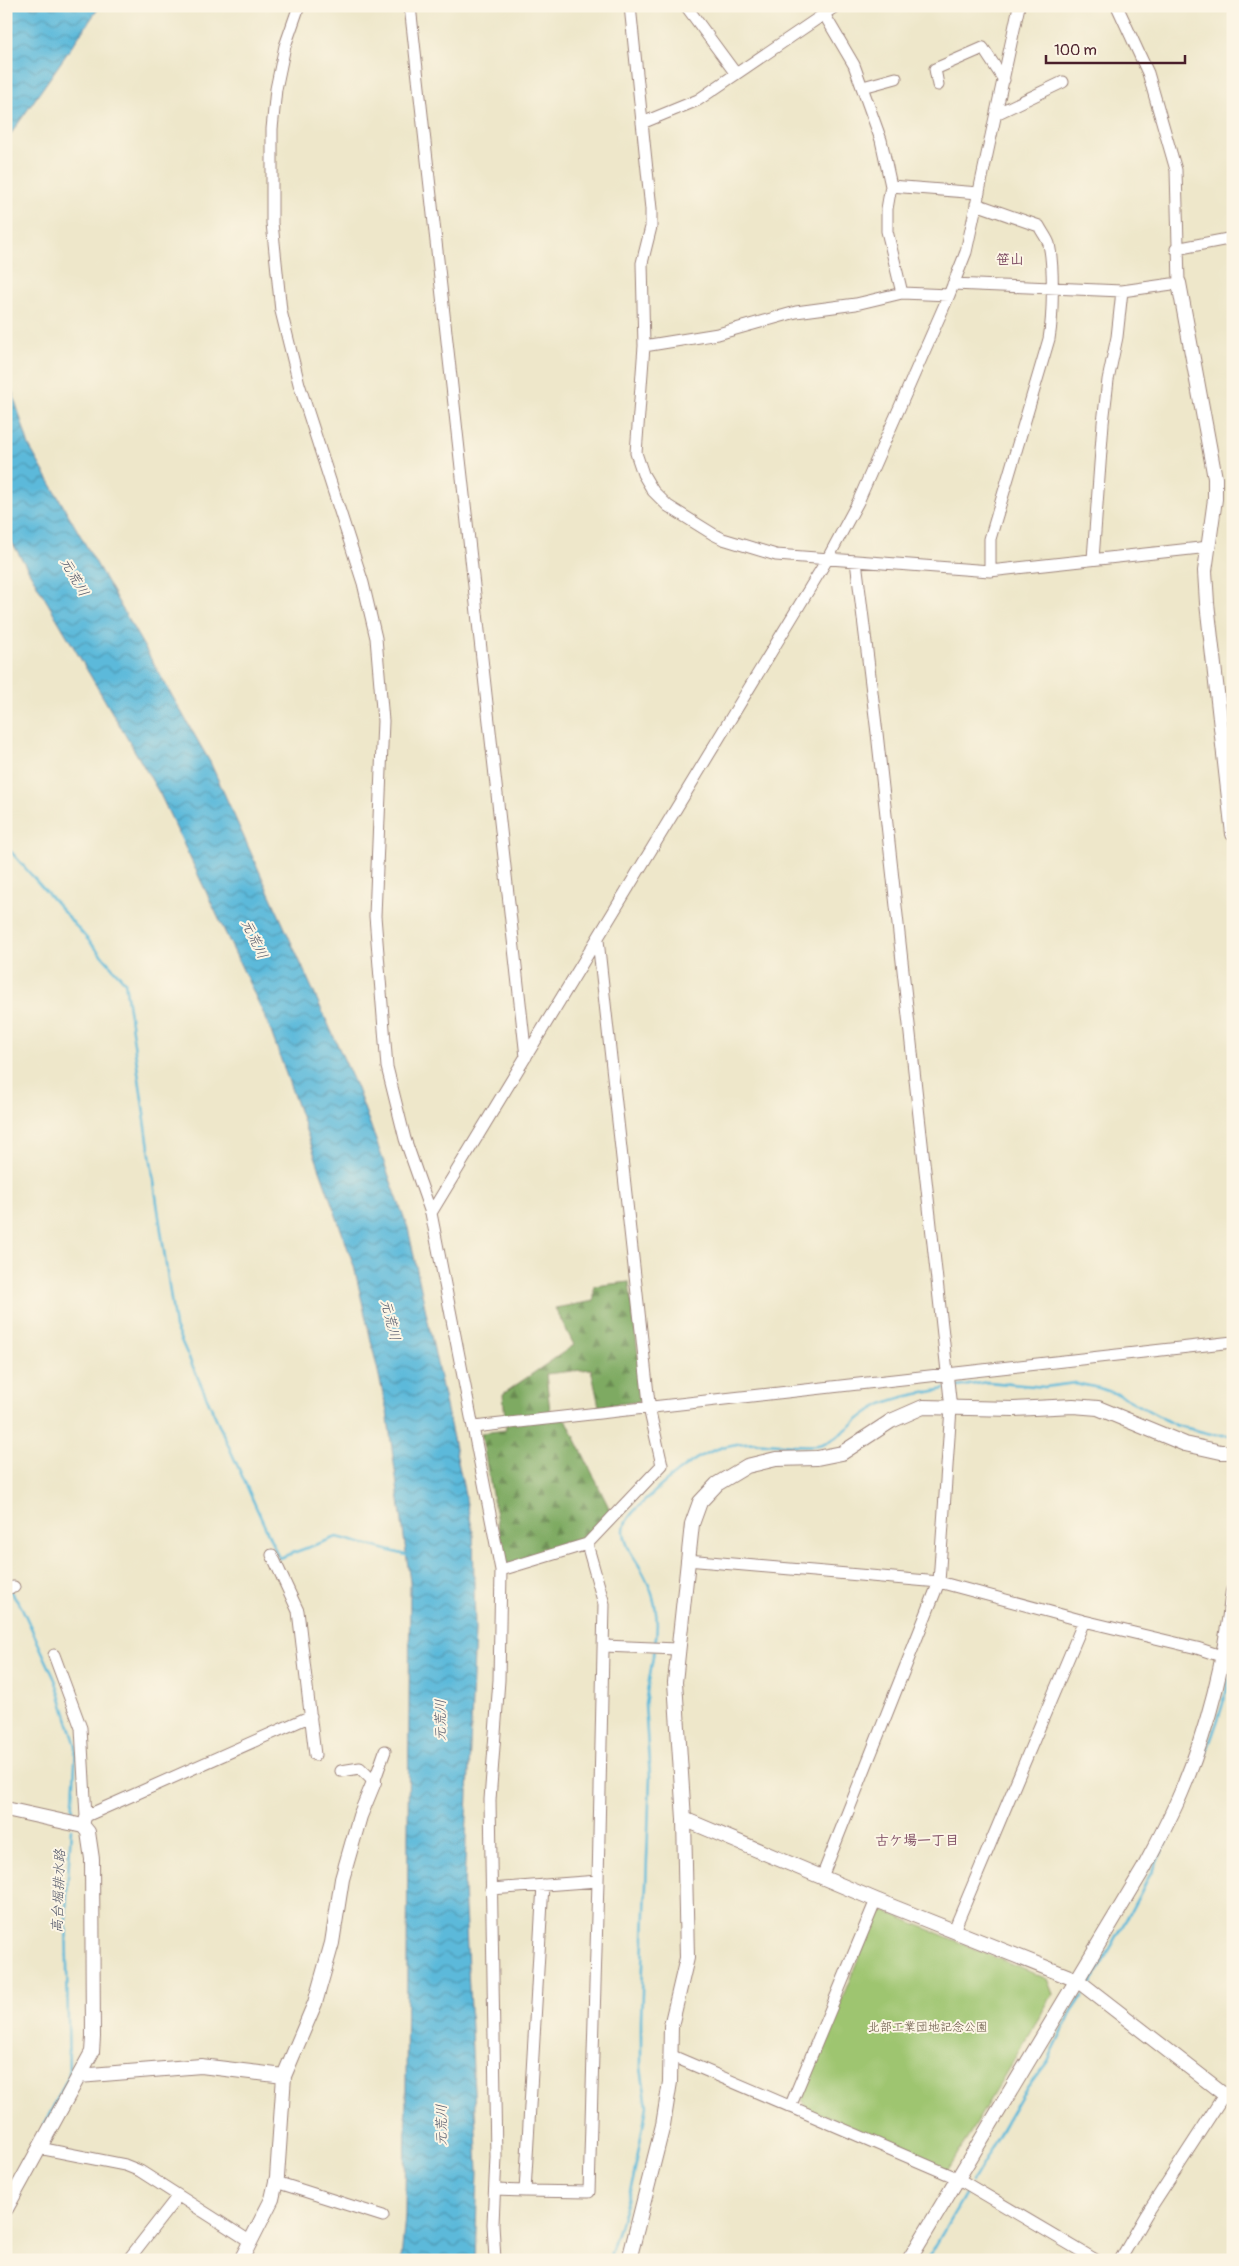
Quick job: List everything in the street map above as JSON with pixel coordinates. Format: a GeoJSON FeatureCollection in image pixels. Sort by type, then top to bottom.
{"type":"FeatureCollection","features":[{"type":"Feature","properties":{"kind":"street"},"geometry":{"type":"LineString","coordinates":[[299,6],[285,46],[276,89],[271,155],[272,223],[281,311],[292,359],[363,583],[376,638],[383,721],[375,916],[387,1067],[405,1139],[431,1213],[501,1570],[499,1680],[490,1800],[496,2156],[493,2224],[495,2260]]}},
{"type":"Feature","properties":{"kind":"street"},"geometry":{"type":"LineString","coordinates":[[410,6],[526,1056]]}},
{"type":"Feature","properties":{"kind":"street"},"geometry":{"type":"LineString","coordinates":[[630,6],[651,218],[651,226],[642,263],[644,346],[636,453],[642,474],[653,492],[668,506],[723,539],[776,555],[990,571],[1093,558],[1209,547]]}},
{"type":"Feature","properties":{"kind":"street"},"geometry":{"type":"LineString","coordinates":[[686,6],[736,74]]}},
{"type":"Feature","properties":{"kind":"street"},"geometry":{"type":"LineString","coordinates":[[642,123],[698,100],[836,6]]}},
{"type":"Feature","properties":{"kind":"street"},"geometry":{"type":"LineString","coordinates":[[431,1213],[828,558],[858,502],[966,252],[1019,6]]}},
{"type":"Feature","properties":{"kind":"street"},"geometry":{"type":"LineString","coordinates":[[1117,6],[1148,73],[1176,170],[1176,249],[1179,283],[1214,478],[1215,499],[1205,571],[1233,834]]}},
{"type":"Feature","properties":{"kind":"street"},"geometry":{"type":"LineString","coordinates":[[824,14],[854,65],[881,140],[891,186],[887,209],[887,230],[902,294]]}},
{"type":"Feature","properties":{"kind":"street"},"geometry":{"type":"LineString","coordinates":[[938,85],[935,69],[983,48],[1004,80]]}},
{"type":"Feature","properties":{"kind":"street"},"geometry":{"type":"LineString","coordinates":[[863,87],[896,78]]}},
{"type":"Feature","properties":{"kind":"street"},"geometry":{"type":"LineString","coordinates":[[996,114],[1063,82]]}},
{"type":"Feature","properties":{"kind":"street"},"geometry":{"type":"LineString","coordinates":[[891,186],[978,198],[1039,226],[1049,243],[1052,323],[1049,339],[990,539],[990,571]]}},
{"type":"Feature","properties":{"kind":"street"},"geometry":{"type":"LineString","coordinates":[[1176,249],[1233,238]]}},
{"type":"Feature","properties":{"kind":"street"},"geometry":{"type":"LineString","coordinates":[[644,346],[718,334],[796,312],[856,304],[902,294],[951,290],[1052,288],[1122,291],[1179,283]]}},
{"type":"Feature","properties":{"kind":"street"},"geometry":{"type":"LineString","coordinates":[[1093,558],[1103,423],[1122,291]]}},
{"type":"Feature","properties":{"kind":"street"},"geometry":{"type":"LineString","coordinates":[[822,1877],[939,1582],[950,1408],[878,743],[856,561]]}},
{"type":"Feature","properties":{"kind":"street"},"geometry":{"type":"LineString","coordinates":[[501,1570],[587,1544],[662,1465],[650,1407],[598,940]]}},
{"type":"Feature","properties":{"kind":"street"},"geometry":{"type":"LineString","coordinates":[[474,1427],[1233,1342]]}},
{"type":"Feature","properties":{"kind":"street"},"geometry":{"type":"LineString","coordinates":[[629,2260],[663,2125],[670,2082],[672,2026],[687,1958],[684,1820],[675,1682],[677,1649],[692,1524],[700,1502],[717,1484],[747,1466],[776,1459],[817,1458],[842,1452],[891,1421],[923,1407],[1014,1409],[1073,1406],[1098,1408],[1185,1444],[1221,1452],[1233,1452]]}},
{"type":"Feature","properties":{"kind":"street"},"geometry":{"type":"LineString","coordinates":[[495,2190],[589,2192],[604,1604],[587,1544]]}},
{"type":"Feature","properties":{"kind":"street"},"geometry":{"type":"LineString","coordinates":[[272,1555],[298,1612],[315,1755]]}},
{"type":"Feature","properties":{"kind":"street"},"geometry":{"type":"LineString","coordinates":[[687,1560],[939,1582],[1228,1658]]}},
{"type":"Feature","properties":{"kind":"street"},"geometry":{"type":"LineString","coordinates":[[909,2260],[1144,1868],[1181,1794],[1228,1658],[1233,1591]]}},
{"type":"Feature","properties":{"kind":"street"},"geometry":{"type":"LineString","coordinates":[[954,1930],[1084,1621]]}},
{"type":"Feature","properties":{"kind":"street"},"geometry":{"type":"LineString","coordinates":[[604,1646],[677,1649]]}},
{"type":"Feature","properties":{"kind":"street"},"geometry":{"type":"LineString","coordinates":[[6,2210],[92,2052],[92,1859],[85,1821],[81,1728],[54,1655]]}},
{"type":"Feature","properties":{"kind":"street"},"geometry":{"type":"LineString","coordinates":[[6,1809],[85,1821],[310,1716]]}},
{"type":"Feature","properties":{"kind":"street"},"geometry":{"type":"LineString","coordinates":[[241,2260],[272,2199],[276,2182],[284,2076],[315,2003],[332,1943],[342,1879],[360,1816],[385,1751]]}},
{"type":"Feature","properties":{"kind":"street"},"geometry":{"type":"LineString","coordinates":[[340,1771],[360,1768],[374,1782]]}},
{"type":"Feature","properties":{"kind":"street"},"geometry":{"type":"LineString","coordinates":[[684,1820],[876,1900],[1077,1980],[1229,2098],[1146,2215],[1120,2260]]}},
{"type":"Feature","properties":{"kind":"street"},"geometry":{"type":"LineString","coordinates":[[491,1889],[598,1881]]}},
{"type":"Feature","properties":{"kind":"street"},"geometry":{"type":"LineString","coordinates":[[525,2191],[543,1885]]}},
{"type":"Feature","properties":{"kind":"street"},"geometry":{"type":"LineString","coordinates":[[790,2107],[876,1900]]}},
{"type":"Feature","properties":{"kind":"street"},"geometry":{"type":"LineString","coordinates":[[670,2055],[957,2178],[1096,2260]]}},
{"type":"Feature","properties":{"kind":"street"},"geometry":{"type":"LineString","coordinates":[[79,2076],[202,2066],[284,2076]]}},
{"type":"Feature","properties":{"kind":"street"},"geometry":{"type":"LineString","coordinates":[[39,2148],[125,2165],[140,2171],[251,2242]]}},
{"type":"Feature","properties":{"kind":"street"},"geometry":{"type":"LineString","coordinates":[[276,2182],[382,2216]]}},
{"type":"Feature","properties":{"kind":"street"},"geometry":{"type":"LineString","coordinates":[[128,2260],[178,2196]]}},
{"type":"Feature","properties":{"kind":"green space"},"geometry":{"type":"Polygon","coordinates":[[[629,1282],[644,1401],[599,1406],[591,1369],[546,1374],[550,1411],[567,1421],[611,1512],[580,1542],[505,1566],[481,1433],[506,1430],[503,1394],[574,1345],[555,1308],[594,1301],[594,1286],[629,1282]]]}},
{"type":"Feature","properties":{"kind":"green space","name":"北部工業団地記念公園"},"geometry":{"type":"Polygon","coordinates":[[[885,1911],[1047,1979],[1053,1994],[948,2170],[805,2107],[802,2097],[876,1915],[885,1911]]]}},
{"type":"Feature","properties":{"kind":"water"},"geometry":{"type":"Polygon","coordinates":[[[6,6],[100,6],[8,138],[6,146],[6,6]]]}},
{"type":"Feature","properties":{"kind":"water","name":"元荒川"},"geometry":{"type":"Polygon","coordinates":[[[6,371],[29,446],[210,762],[356,1086],[408,1228],[473,1532],[475,1630],[464,1887],[478,2172],[475,2260],[401,2260],[405,2216],[410,1582],[387,1411],[354,1266],[268,1023],[160,794],[6,532],[6,371]]]}},
{"type":"Feature","properties":{"kind":"waterway"},"geometry":{"type":"LineString","coordinates":[[6,846],[125,982],[175,1327],[279,1558],[337,1537],[410,1556]]}},
{"type":"Feature","properties":{"kind":"waterway"},"geometry":{"type":"LineString","coordinates":[[952,1388],[987,1382],[1045,1387],[1075,1383],[1120,1395],[1175,1425],[1215,1435],[1233,1435]]}},
{"type":"Feature","properties":{"kind":"waterway"},"geometry":{"type":"LineString","coordinates":[[655,1645],[657,1625],[653,1597],[646,1578],[628,1547],[624,1527],[629,1517],[663,1484],[688,1464],[716,1449],[748,1443],[802,1446],[822,1444],[830,1441],[868,1412],[883,1404],[900,1398],[944,1389]]}},
{"type":"Feature","properties":{"kind":"waterway","name":"高台堀排水路"},"geometry":{"type":"LineString","coordinates":[[10,1591],[22,1608],[56,1682],[76,1746],[72,1819]]}},
{"type":"Feature","properties":{"kind":"waterway"},"geometry":{"type":"LineString","coordinates":[[609,2260],[633,2180],[647,2106],[641,2068],[641,2019],[650,1777],[645,1704],[654,1651]]}},
{"type":"Feature","properties":{"kind":"waterway"},"geometry":{"type":"LineString","coordinates":[[1090,1985],[1149,1877],[1189,1794],[1217,1721],[1230,1675]]}},
{"type":"Feature","properties":{"kind":"waterway","name":"高台堀排水路"},"geometry":{"type":"LineString","coordinates":[[42,2129],[69,2075],[66,1910],[71,1829]]}},
{"type":"Feature","properties":{"kind":"waterway"},"geometry":{"type":"LineString","coordinates":[[972,2182],[1022,2095],[1048,2061],[1070,2015],[1086,1991]]}},
{"type":"Feature","properties":{"kind":"waterway"},"geometry":{"type":"LineString","coordinates":[[927,2260],[968,2189]]}},
{"type":"Feature","properties":{"kind":"district","name":"笹山"},"geometry":{"type":"Point","coordinates":[1010,259]}},
{"type":"Feature","properties":{"kind":"district","name":"古ケ場一丁目"},"geometry":{"type":"Point","coordinates":[917,1840]}}]}
